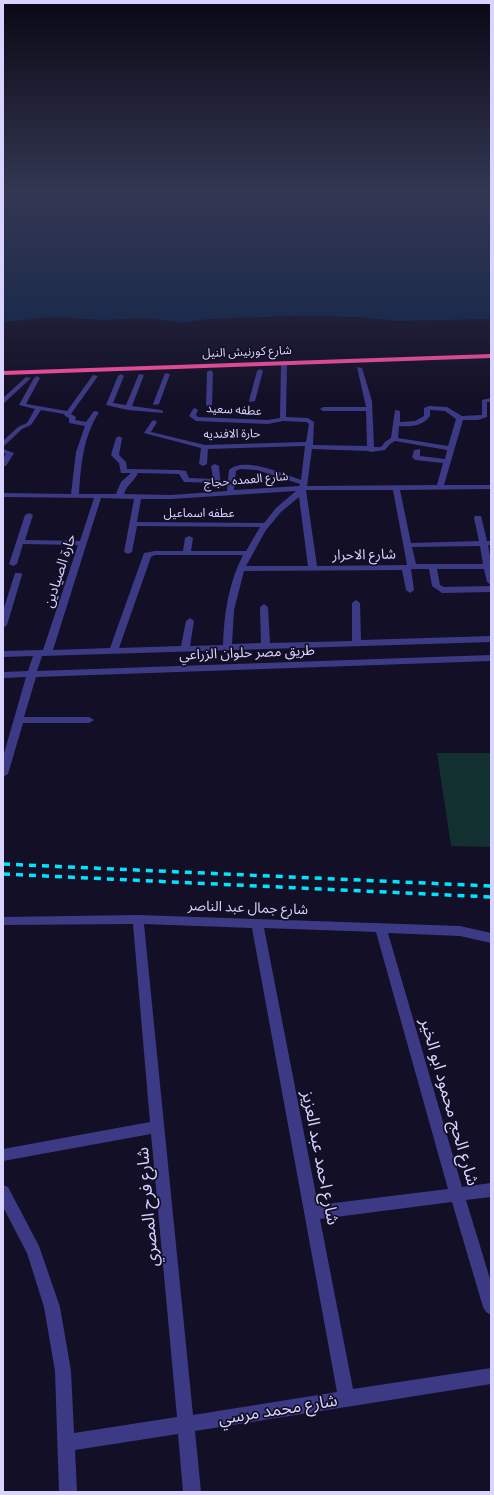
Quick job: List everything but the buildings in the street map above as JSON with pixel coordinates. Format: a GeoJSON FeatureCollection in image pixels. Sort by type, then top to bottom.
{"type":"FeatureCollection","features":[{"type":"Feature","properties":{"kind":"highway","name":"شارع كورنيش النيل"},"geometry":{"type":"LineString","coordinates":[[3,373],[284,366],[491,356]]}},
{"type":"Feature","properties":{"kind":"highway","name":"شارع كورنيش النيل"},"geometry":{"type":"LineString","coordinates":[[3,379],[260,371],[284,366],[359,368],[483,365]]}},
{"type":"Feature","properties":{"kind":"street"},"geometry":{"type":"LineString","coordinates":[[284,366],[283,419],[311,422],[303,487],[313,568]]}},
{"type":"Feature","properties":{"kind":"street"},"geometry":{"type":"LineString","coordinates":[[359,368],[366,386],[370,409],[371,450]]}},
{"type":"Feature","properties":{"kind":"street"},"geometry":{"type":"LineString","coordinates":[[252,401],[260,371]]}},
{"type":"Feature","properties":{"kind":"street"},"geometry":{"type":"LineString","coordinates":[[209,405],[210,372]]}},
{"type":"Feature","properties":{"kind":"street"},"geometry":{"type":"LineString","coordinates":[[156,404],[167,374]]}},
{"type":"Feature","properties":{"kind":"street"},"geometry":{"type":"LineString","coordinates":[[127,407],[141,375]]}},
{"type":"Feature","properties":{"kind":"street"},"geometry":{"type":"LineString","coordinates":[[68,413],[95,376]]}},
{"type":"Feature","properties":{"kind":"street"},"geometry":{"type":"LineString","coordinates":[[121,376],[109,405],[127,407],[132,410],[161,412]]}},
{"type":"Feature","properties":{"kind":"street"},"geometry":{"type":"LineString","coordinates":[[3,402],[33,378]]}},
{"type":"Feature","properties":{"kind":"street"},"geometry":{"type":"LineString","coordinates":[[33,378],[22,404],[25,407],[68,413],[67,415],[73,417],[71,422],[88,424]]}},
{"type":"Feature","properties":{"kind":"street"},"geometry":{"type":"LineString","coordinates":[[396,424],[410,424],[424,420],[426,418],[427,408],[445,406],[461,418],[478,418],[488,416],[484,400],[491,400]]}},
{"type":"Feature","properties":{"kind":"street"},"geometry":{"type":"LineString","coordinates":[[3,445],[18,429],[29,424],[38,409]]}},
{"type":"Feature","properties":{"kind":"street"},"geometry":{"type":"LineString","coordinates":[[323,409],[370,409]]}},
{"type":"Feature","properties":{"kind":"street","name":"عطفه سعيد"},"geometry":{"type":"LineString","coordinates":[[195,410],[192,417],[196,419],[268,422],[283,419]]}},
{"type":"Feature","properties":{"kind":"street"},"geometry":{"type":"LineString","coordinates":[[394,436],[397,410]]}},
{"type":"Feature","properties":{"kind":"street"},"geometry":{"type":"LineString","coordinates":[[75,496],[82,436],[96,412]]}},
{"type":"Feature","properties":{"kind":"street"},"geometry":{"type":"LineString","coordinates":[[440,487],[461,418]]}},
{"type":"Feature","properties":{"kind":"street","name":"حارة الافنديه"},"geometry":{"type":"LineString","coordinates":[[154,422],[147,432],[205,447],[228,448],[308,446],[371,450],[383,449],[394,436]]}},
{"type":"Feature","properties":{"kind":"street"},"geometry":{"type":"LineString","coordinates":[[394,436],[416,435]]}},
{"type":"Feature","properties":{"kind":"street"},"geometry":{"type":"LineString","coordinates":[[394,436],[451,448]]}},
{"type":"Feature","properties":{"kind":"street"},"geometry":{"type":"LineString","coordinates":[[119,438],[116,456],[122,462],[122,470],[179,472],[183,473],[187,480],[217,481]]}},
{"type":"Feature","properties":{"kind":"street"},"geometry":{"type":"LineString","coordinates":[[203,464],[205,447]]}},
{"type":"Feature","properties":{"kind":"street"},"geometry":{"type":"LineString","coordinates":[[418,450],[416,457],[418,458],[448,462]]}},
{"type":"Feature","properties":{"kind":"street"},"geometry":{"type":"LineString","coordinates":[[3,451],[10,453],[3,464]]}},
{"type":"Feature","properties":{"kind":"street"},"geometry":{"type":"LineString","coordinates":[[215,466],[219,494]]}},
{"type":"Feature","properties":{"kind":"street"},"geometry":{"type":"LineString","coordinates":[[230,493],[233,470],[239,467],[263,469],[303,487]]}},
{"type":"Feature","properties":{"kind":"street"},"geometry":{"type":"LineString","coordinates":[[119,497],[124,484],[133,477],[136,471]]}},
{"type":"Feature","properties":{"kind":"street"},"geometry":{"type":"LineString","coordinates":[[227,648],[227,620],[232,594],[247,553],[266,525],[277,512],[303,487]]}},
{"type":"Feature","properties":{"kind":"street","name":"شارع العمده حجاج"},"geometry":{"type":"LineString","coordinates":[[3,495],[193,497],[303,487],[491,487]]}},
{"type":"Feature","properties":{"kind":"street"},"geometry":{"type":"LineString","coordinates":[[396,488],[408,545],[410,590]]}},
{"type":"Feature","properties":{"kind":"street","name":"حارة الصيادين"},"geometry":{"type":"LineString","coordinates":[[3,774],[6,755],[32,675],[42,653],[83,543],[98,497]]}},
{"type":"Feature","properties":{"kind":"street"},"geometry":{"type":"LineString","coordinates":[[128,552],[138,497]]}},
{"type":"Feature","properties":{"kind":"street"},"geometry":{"type":"LineString","coordinates":[[13,564],[29,514]]}},
{"type":"Feature","properties":{"kind":"street"},"geometry":{"type":"LineString","coordinates":[[478,518],[487,543],[488,566],[491,582]]}},
{"type":"Feature","properties":{"kind":"street","name":"عطفه اسماعيل"},"geometry":{"type":"LineString","coordinates":[[133,524],[266,525]]}},
{"type":"Feature","properties":{"kind":"street"},"geometry":{"type":"LineString","coordinates":[[187,553],[189,538]]}},
{"type":"Feature","properties":{"kind":"street"},"geometry":{"type":"LineString","coordinates":[[20,542],[83,543]]}},
{"type":"Feature","properties":{"kind":"street"},"geometry":{"type":"LineString","coordinates":[[408,545],[487,543]]}},
{"type":"Feature","properties":{"kind":"street"},"geometry":{"type":"LineString","coordinates":[[113,651],[145,557],[155,553],[247,553]]}},
{"type":"Feature","properties":{"kind":"street","name":"شارع الاحرار"},"geometry":{"type":"LineString","coordinates":[[240,570],[488,566]]}},
{"type":"Feature","properties":{"kind":"street"},"geometry":{"type":"LineString","coordinates":[[433,567],[436,586],[442,590],[491,589]]}},
{"type":"Feature","properties":{"kind":"street"},"geometry":{"type":"LineString","coordinates":[[3,625],[18,575]]}},
{"type":"Feature","properties":{"kind":"street"},"geometry":{"type":"LineString","coordinates":[[356,603],[357,644]]}},
{"type":"Feature","properties":{"kind":"street"},"geometry":{"type":"LineString","coordinates":[[264,606],[266,647]]}},
{"type":"Feature","properties":{"kind":"street"},"geometry":{"type":"LineString","coordinates":[[185,649],[190,622]]}},
{"type":"Feature","properties":{"kind":"street","name":"طريق مصر حلوان الزراعي"},"geometry":{"type":"LineString","coordinates":[[3,654],[491,639]]}},
{"type":"Feature","properties":{"kind":"street","name":"طريق مصر حلوان الزراعي"},"geometry":{"type":"LineString","coordinates":[[3,674],[32,675],[491,658]]}},
{"type":"Feature","properties":{"kind":"street"},"geometry":{"type":"LineString","coordinates":[[18,720],[89,720]]}},
{"type":"Feature","properties":{"kind":"street","name":"شارع جمال عبد الناصر"},"geometry":{"type":"LineString","coordinates":[[3,921],[138,919],[460,931],[491,938]]}},
{"type":"Feature","properties":{"kind":"street","name":"شارع فرح المصري"},"geometry":{"type":"LineString","coordinates":[[138,919],[192,1492]]}},
{"type":"Feature","properties":{"kind":"street","name":"شارع احمد عبد العزيز"},"geometry":{"type":"LineString","coordinates":[[257,924],[348,1399]]}},
{"type":"Feature","properties":{"kind":"street","name":"شارع الحج محمود ابو الخير"},"geometry":{"type":"LineString","coordinates":[[381,928],[491,1307]]}},
{"type":"Feature","properties":{"kind":"street"},"geometry":{"type":"LineString","coordinates":[[3,1155],[158,1127]]}},
{"type":"Feature","properties":{"kind":"street"},"geometry":{"type":"LineString","coordinates":[[312,1213],[491,1190]]}},
{"type":"Feature","properties":{"kind":"street"},"geometry":{"type":"LineString","coordinates":[[3,1192],[34,1251],[52,1307],[63,1371],[68,1492]]}},
{"type":"Feature","properties":{"kind":"street","name":"شارع محمد مرسي"},"geometry":{"type":"LineString","coordinates":[[65,1443],[491,1376]]}},
{"type":"Feature","properties":{"kind":"green space"},"geometry":{"type":"Polygon","coordinates":[[[437,753],[491,753],[491,847],[451,846],[437,753]]]}},
{"type":"Feature","properties":{"kind":"water"},"geometry":{"type":"Polygon","coordinates":[[[3,263],[491,263],[491,319],[398,321],[357,317],[292,316],[208,319],[180,323],[149,318],[104,320],[54,317],[3,322],[3,263]]]}},
{"type":"Feature","properties":{"kind":"railway"},"geometry":{"type":"LineString","coordinates":[[3,864],[491,886]]}},
{"type":"Feature","properties":{"kind":"railway"},"geometry":{"type":"LineString","coordinates":[[3,874],[491,897]]}}]}
